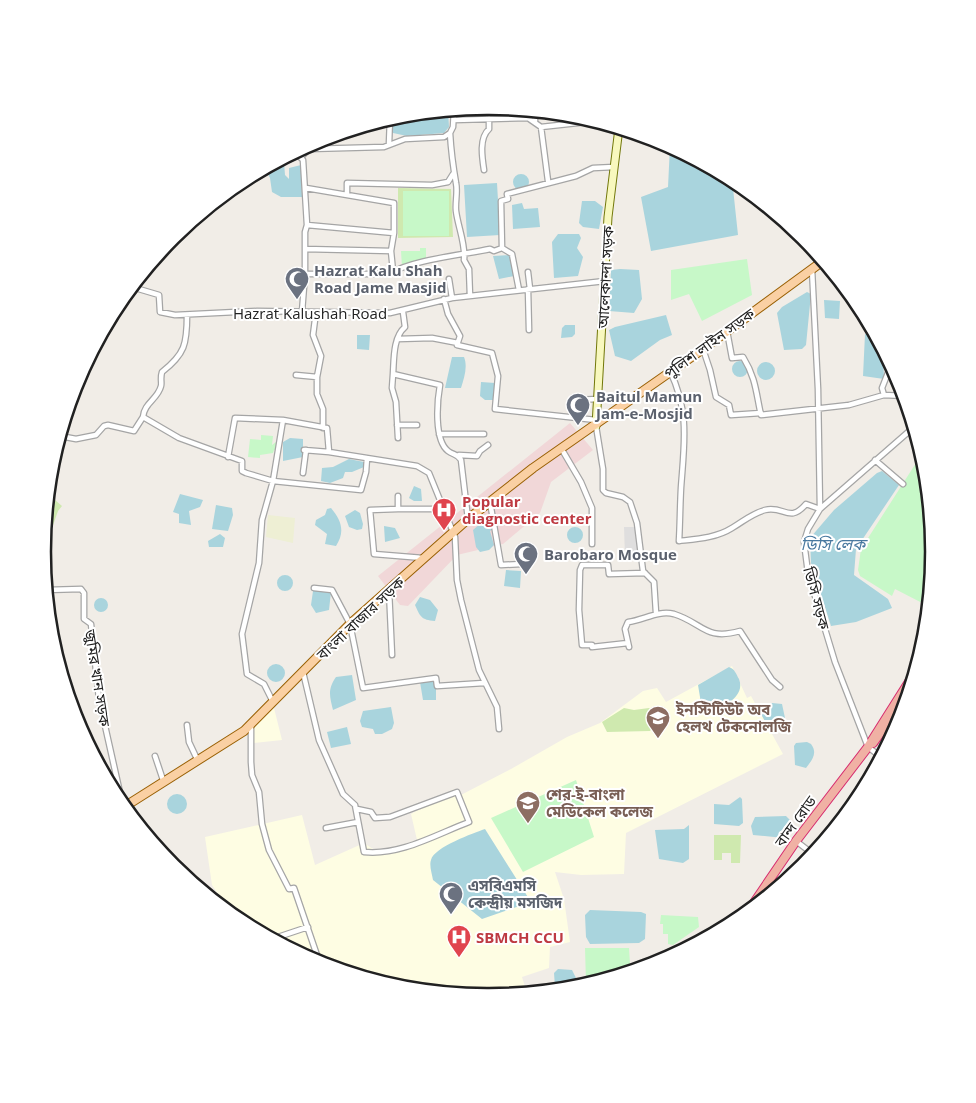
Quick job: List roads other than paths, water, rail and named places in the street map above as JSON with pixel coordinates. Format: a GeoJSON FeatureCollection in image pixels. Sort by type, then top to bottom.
{"type":"FeatureCollection","features":[{"type":"Feature","properties":{"kind":"highway","name":"বান্দ রোড"},"geometry":{"type":"LineString","coordinates":[[763,891],[868,747],[901,695]]}},
{"type":"Feature","properties":{"kind":"highway","name":"বান্দ রোড"},"geometry":{"type":"LineString","coordinates":[[868,747],[879,736],[894,713]]}},
{"type":"Feature","properties":{"kind":"highway","name":"বান্দ রোড"},"geometry":{"type":"LineString","coordinates":[[772,884],[798,842]]}},
{"type":"Feature","properties":{"kind":"main road","name":"আলেকান্দা সড়ক"},"geometry":{"type":"LineString","coordinates":[[596,423],[608,217],[618,135]]}},
{"type":"Feature","properties":{"kind":"main road","name":"পুলিশ লাইন সড়ক"},"geometry":{"type":"LineString","coordinates":[[596,423],[727,332],[817,266]]}},
{"type":"Feature","properties":{"kind":"main road","name":"বাংলা বাজার সড়ক"},"geometry":{"type":"LineString","coordinates":[[131,802],[251,725],[350,624],[468,519],[596,423]]}},
{"type":"Feature","properties":{"kind":"street"},"geometry":{"type":"LineString","coordinates":[[454,116],[450,133],[453,174],[456,183],[456,209],[466,254],[464,260],[469,269],[470,296]]}},
{"type":"Feature","properties":{"kind":"street"},"geometry":{"type":"LineString","coordinates":[[535,117],[535,122]]}},
{"type":"Feature","properties":{"kind":"street"},"geometry":{"type":"LineString","coordinates":[[454,120],[528,118],[535,122],[541,127],[548,181]]}},
{"type":"Feature","properties":{"kind":"street"},"geometry":{"type":"LineString","coordinates":[[484,170],[483,141],[489,129],[489,119]]}},
{"type":"Feature","properties":{"kind":"street"},"geometry":{"type":"LineString","coordinates":[[541,127],[570,122]]}},
{"type":"Feature","properties":{"kind":"street"},"geometry":{"type":"LineString","coordinates":[[389,144],[390,126]]}},
{"type":"Feature","properties":{"kind":"street"},"geometry":{"type":"LineString","coordinates":[[319,149],[384,147],[405,139],[444,137],[450,133]]}},
{"type":"Feature","properties":{"kind":"street"},"geometry":{"type":"LineString","coordinates":[[301,157],[306,188],[307,225],[305,232],[305,274],[302,312]]}},
{"type":"Feature","properties":{"kind":"street"},"geometry":{"type":"LineString","coordinates":[[502,248],[501,201],[508,199],[507,194],[548,181],[576,176],[593,168],[614,167]]}},
{"type":"Feature","properties":{"kind":"street"},"geometry":{"type":"LineString","coordinates":[[347,195],[347,183],[432,185],[448,182],[453,174]]}},
{"type":"Feature","properties":{"kind":"street"},"geometry":{"type":"LineString","coordinates":[[306,188],[394,203],[394,233],[391,251],[393,271]]}},
{"type":"Feature","properties":{"kind":"street"},"geometry":{"type":"LineString","coordinates":[[307,225],[394,233]]}},
{"type":"Feature","properties":{"kind":"street"},"geometry":{"type":"LineString","coordinates":[[305,274],[389,274],[393,271],[418,264],[502,248]]}},
{"type":"Feature","properties":{"kind":"street"},"geometry":{"type":"LineString","coordinates":[[502,248],[512,254],[519,290]]}},
{"type":"Feature","properties":{"kind":"street"},"geometry":{"type":"LineString","coordinates":[[305,250],[391,251]]}},
{"type":"Feature","properties":{"kind":"street"},"geometry":{"type":"LineString","coordinates":[[670,371],[683,409],[685,453],[681,490],[679,542],[705,538],[724,532],[748,516],[768,509],[793,514],[798,513],[806,504],[820,509],[812,269]]}},
{"type":"Feature","properties":{"kind":"street"},"geometry":{"type":"LineString","coordinates":[[528,272],[529,330]]}},
{"type":"Feature","properties":{"kind":"street"},"geometry":{"type":"LineString","coordinates":[[449,279],[452,298]]}},
{"type":"Feature","properties":{"kind":"street","name":"Hazrat Kalushah Road"},"geometry":{"type":"LineString","coordinates":[[140,289],[159,295],[159,310],[162,314],[186,315],[257,311],[403,312],[444,299],[605,281]]}},
{"type":"Feature","properties":{"kind":"street"},"geometry":{"type":"LineString","coordinates":[[444,299],[448,314],[460,336],[458,343]]}},
{"type":"Feature","properties":{"kind":"street"},"geometry":{"type":"LineString","coordinates":[[316,312],[313,335],[321,356],[317,377],[317,394],[323,408],[323,428]]}},
{"type":"Feature","properties":{"kind":"street"},"geometry":{"type":"LineString","coordinates":[[398,438],[392,374],[395,347],[400,333],[405,327],[403,312]]}},
{"type":"Feature","properties":{"kind":"street"},"geometry":{"type":"LineString","coordinates":[[66,437],[76,439],[96,434],[108,424],[134,431],[143,417],[150,400],[157,395],[161,388],[162,372],[181,356],[187,337],[186,315]]}},
{"type":"Feature","properties":{"kind":"street"},"geometry":{"type":"LineString","coordinates":[[727,332],[732,358],[743,357],[751,372],[758,390],[760,413]]}},
{"type":"Feature","properties":{"kind":"street"},"geometry":{"type":"LineString","coordinates":[[398,339],[432,338],[492,353],[498,376],[495,409],[596,423],[603,470],[603,490],[606,493],[623,496],[630,502],[637,523],[640,556],[645,573],[654,582],[656,613]]}},
{"type":"Feature","properties":{"kind":"street"},"geometry":{"type":"LineString","coordinates":[[703,349],[715,395],[729,405],[731,415],[760,413],[761,415],[849,405],[884,395],[896,396]]}},
{"type":"Feature","properties":{"kind":"street"},"geometry":{"type":"LineString","coordinates":[[392,374],[440,385],[439,439],[447,451],[459,455],[477,456],[488,445]]}},
{"type":"Feature","properties":{"kind":"street"},"geometry":{"type":"LineString","coordinates":[[884,395],[882,388],[887,374]]}},
{"type":"Feature","properties":{"kind":"street"},"geometry":{"type":"LineString","coordinates":[[296,375],[317,377]]}},
{"type":"Feature","properties":{"kind":"street"},"geometry":{"type":"LineString","coordinates":[[574,400],[598,399]]}},
{"type":"Feature","properties":{"kind":"street"},"geometry":{"type":"LineString","coordinates":[[143,417],[179,438],[242,461],[242,471],[273,481],[361,490],[366,472],[367,458]]}},
{"type":"Feature","properties":{"kind":"street"},"geometry":{"type":"LineString","coordinates":[[228,456],[235,418],[283,420],[329,430],[328,452]]}},
{"type":"Feature","properties":{"kind":"street"},"geometry":{"type":"LineString","coordinates":[[274,703],[264,684],[247,674],[242,642],[251,588],[261,551],[262,520],[273,481],[283,420]]}},
{"type":"Feature","properties":{"kind":"street"},"geometry":{"type":"LineString","coordinates":[[397,425],[417,425]]}},
{"type":"Feature","properties":{"kind":"street","name":"ডিসি সড়ক"},"geometry":{"type":"LineString","coordinates":[[868,747],[835,662],[808,573],[804,542],[808,529],[820,509],[908,432]]}},
{"type":"Feature","properties":{"kind":"street"},"geometry":{"type":"LineString","coordinates":[[439,434],[484,434]]}},
{"type":"Feature","properties":{"kind":"street"},"geometry":{"type":"LineString","coordinates":[[561,448],[581,482],[592,508],[592,544]]}},
{"type":"Feature","properties":{"kind":"street"},"geometry":{"type":"LineString","coordinates":[[303,473],[305,450],[425,468],[429,473],[455,538],[457,580],[461,600],[484,682],[497,707],[499,729]]}},
{"type":"Feature","properties":{"kind":"street"},"geometry":{"type":"LineString","coordinates":[[459,455],[463,466],[468,519]]}},
{"type":"Feature","properties":{"kind":"street"},"geometry":{"type":"LineString","coordinates":[[875,460],[903,484]]}},
{"type":"Feature","properties":{"kind":"street"},"geometry":{"type":"LineString","coordinates":[[398,496],[398,509]]}},
{"type":"Feature","properties":{"kind":"street"},"geometry":{"type":"LineString","coordinates":[[490,502],[501,565],[522,564]]}},
{"type":"Feature","properties":{"kind":"street"},"geometry":{"type":"LineString","coordinates":[[425,558],[374,554],[370,510],[442,509]]}},
{"type":"Feature","properties":{"kind":"street"},"geometry":{"type":"LineString","coordinates":[[645,573],[608,574],[608,564],[582,565],[580,570],[579,610],[582,644],[592,645],[592,647],[629,645],[626,629],[628,622],[639,621],[656,613],[674,614],[716,634],[724,635],[740,631],[772,680],[780,687]]}},
{"type":"Feature","properties":{"kind":"street"},"geometry":{"type":"LineString","coordinates":[[314,588],[332,590],[350,624],[363,688],[436,678],[437,686],[484,682]]}},
{"type":"Feature","properties":{"kind":"street","name":"জুমির খান সড়ক"},"geometry":{"type":"LineString","coordinates":[[53,590],[81,589],[84,592],[84,619],[91,624],[99,699],[119,784]]}},
{"type":"Feature","properties":{"kind":"street"},"geometry":{"type":"LineString","coordinates":[[389,590],[392,655]]}},
{"type":"Feature","properties":{"kind":"street"},"geometry":{"type":"LineString","coordinates":[[303,672],[319,740],[343,794],[357,809],[364,852],[374,853],[408,846],[469,822],[457,792],[390,817],[375,818],[371,812],[357,809]]}},
{"type":"Feature","properties":{"kind":"street"},"geometry":{"type":"LineString","coordinates":[[186,725],[189,742],[196,759]]}},
{"type":"Feature","properties":{"kind":"street"},"geometry":{"type":"LineString","coordinates":[[251,725],[252,775],[259,792],[262,824],[269,850],[289,889],[294,888],[316,953]]}},
{"type":"Feature","properties":{"kind":"street"},"geometry":{"type":"LineString","coordinates":[[868,747],[876,753]]}},
{"type":"Feature","properties":{"kind":"street"},"geometry":{"type":"LineString","coordinates":[[156,756],[163,780]]}},
{"type":"Feature","properties":{"kind":"street"},"geometry":{"type":"LineString","coordinates":[[326,828],[358,822]]}},
{"type":"Feature","properties":{"kind":"street"},"geometry":{"type":"LineString","coordinates":[[798,842],[807,849]]}},
{"type":"Feature","properties":{"kind":"street"},"geometry":{"type":"LineString","coordinates":[[281,936],[308,927]]}},
{"type":"Feature","properties":{"kind":"water"},"geometry":{"type":"Polygon","coordinates":[[[448,117],[449,127],[444,133],[407,136],[393,133],[393,126],[448,117]]]}},
{"type":"Feature","properties":{"kind":"water"},"geometry":{"type":"Polygon","coordinates":[[[670,155],[731,188],[733,190],[738,235],[651,251],[641,197],[668,187],[670,155]]]}},
{"type":"Feature","properties":{"kind":"water"},"geometry":{"type":"Polygon","coordinates":[[[301,165],[302,197],[281,197],[272,192],[268,174],[284,166],[285,175],[289,179],[289,168],[301,165]]]}},
{"type":"Feature","properties":{"kind":"water"},"geometry":{"type":"Polygon","coordinates":[[[521,174],[527,176],[529,182],[527,188],[521,190],[515,188],[513,182],[515,176],[521,174]]]}},
{"type":"Feature","properties":{"kind":"water"},"geometry":{"type":"Polygon","coordinates":[[[497,183],[500,235],[467,237],[464,185],[497,183]]]}},
{"type":"Feature","properties":{"kind":"water"},"geometry":{"type":"Polygon","coordinates":[[[582,201],[595,201],[603,207],[599,229],[583,227],[579,223],[582,201]]]}},
{"type":"Feature","properties":{"kind":"water"},"geometry":{"type":"Polygon","coordinates":[[[522,203],[524,209],[538,208],[540,227],[513,229],[512,205],[522,203]]]}},
{"type":"Feature","properties":{"kind":"water"},"geometry":{"type":"Polygon","coordinates":[[[558,234],[579,234],[581,238],[577,248],[583,257],[578,276],[554,278],[552,242],[558,234]]]}},
{"type":"Feature","properties":{"kind":"water"},"geometry":{"type":"Polygon","coordinates":[[[510,255],[514,276],[499,279],[493,256],[510,255]]]}},
{"type":"Feature","properties":{"kind":"water"},"geometry":{"type":"Polygon","coordinates":[[[611,270],[639,270],[642,299],[634,313],[609,311],[611,270]]]}},
{"type":"Feature","properties":{"kind":"water"},"geometry":{"type":"Polygon","coordinates":[[[807,292],[811,294],[806,345],[802,349],[784,350],[777,313],[782,307],[807,292]]]}},
{"type":"Feature","properties":{"kind":"water"},"geometry":{"type":"Polygon","coordinates":[[[824,300],[840,301],[839,319],[825,318],[824,300]]]}},
{"type":"Feature","properties":{"kind":"water"},"geometry":{"type":"Polygon","coordinates":[[[666,315],[672,335],[660,340],[631,361],[615,356],[609,330],[666,315]]]}},
{"type":"Feature","properties":{"kind":"water"},"geometry":{"type":"Polygon","coordinates":[[[565,325],[575,325],[575,334],[572,337],[561,338],[562,328],[565,325]]]}},
{"type":"Feature","properties":{"kind":"water"},"geometry":{"type":"Polygon","coordinates":[[[865,334],[884,366],[884,379],[863,376],[865,334]]]}},
{"type":"Feature","properties":{"kind":"water"},"geometry":{"type":"Polygon","coordinates":[[[357,335],[370,335],[369,350],[357,349],[357,335]]]}},
{"type":"Feature","properties":{"kind":"water"},"geometry":{"type":"Polygon","coordinates":[[[452,357],[464,357],[466,365],[461,388],[445,388],[452,357]]]}},
{"type":"Feature","properties":{"kind":"water"},"geometry":{"type":"Polygon","coordinates":[[[740,361],[748,369],[740,377],[732,369],[740,361]]]}},
{"type":"Feature","properties":{"kind":"water"},"geometry":{"type":"Polygon","coordinates":[[[766,362],[772,365],[775,371],[772,377],[766,380],[760,377],[757,371],[760,365],[766,362]]]}},
{"type":"Feature","properties":{"kind":"water"},"geometry":{"type":"Polygon","coordinates":[[[481,382],[495,383],[494,400],[485,400],[480,396],[481,382]]]}},
{"type":"Feature","properties":{"kind":"water"},"geometry":{"type":"Polygon","coordinates":[[[290,438],[303,439],[303,457],[283,461],[283,442],[290,438]]]}},
{"type":"Feature","properties":{"kind":"water"},"geometry":{"type":"Polygon","coordinates":[[[349,459],[364,462],[364,467],[352,472],[345,472],[343,478],[330,483],[321,481],[322,468],[333,467],[349,459]]]}},
{"type":"Feature","properties":{"kind":"water","name":"ডিসি লেক"},"geometry":{"type":"Polygon","coordinates":[[[882,471],[899,485],[856,549],[854,575],[888,599],[892,608],[856,622],[831,626],[811,563],[810,538],[834,510],[877,473],[882,471]]]}},
{"type":"Feature","properties":{"kind":"water"},"geometry":{"type":"Polygon","coordinates":[[[414,486],[421,489],[422,501],[414,501],[409,498],[414,486]]]}},
{"type":"Feature","properties":{"kind":"water"},"geometry":{"type":"Polygon","coordinates":[[[180,494],[203,500],[200,507],[189,511],[191,525],[179,523],[179,514],[173,512],[180,494]]]}},
{"type":"Feature","properties":{"kind":"water"},"geometry":{"type":"Polygon","coordinates":[[[216,505],[232,508],[233,515],[228,531],[212,529],[216,505]]]}},
{"type":"Feature","properties":{"kind":"water"},"geometry":{"type":"Polygon","coordinates":[[[331,508],[338,517],[341,527],[341,536],[336,546],[325,544],[327,534],[315,525],[316,520],[325,515],[327,509],[331,508]]]}},
{"type":"Feature","properties":{"kind":"water"},"geometry":{"type":"Polygon","coordinates":[[[355,510],[360,513],[363,524],[362,529],[357,530],[349,527],[345,516],[355,510]]]}},
{"type":"Feature","properties":{"kind":"water"},"geometry":{"type":"Polygon","coordinates":[[[482,522],[493,529],[490,531],[494,545],[489,550],[480,552],[476,547],[473,530],[482,522]]]}},
{"type":"Feature","properties":{"kind":"water"},"geometry":{"type":"Polygon","coordinates":[[[384,526],[395,528],[400,538],[385,542],[384,526]]]}},
{"type":"Feature","properties":{"kind":"water"},"geometry":{"type":"Polygon","coordinates":[[[575,527],[581,529],[583,535],[581,541],[575,543],[569,541],[567,535],[569,529],[575,527]]]}},
{"type":"Feature","properties":{"kind":"water"},"geometry":{"type":"Polygon","coordinates":[[[220,534],[225,538],[223,547],[209,547],[208,541],[220,534]]]}},
{"type":"Feature","properties":{"kind":"water"},"geometry":{"type":"Polygon","coordinates":[[[524,544],[528,549],[524,561],[518,561],[515,548],[524,544]]]}},
{"type":"Feature","properties":{"kind":"water"},"geometry":{"type":"Polygon","coordinates":[[[506,570],[521,571],[520,588],[504,586],[506,570]]]}},
{"type":"Feature","properties":{"kind":"water"},"geometry":{"type":"Polygon","coordinates":[[[285,575],[293,583],[285,591],[277,583],[285,575]]]}},
{"type":"Feature","properties":{"kind":"water"},"geometry":{"type":"Polygon","coordinates":[[[313,591],[331,592],[329,610],[316,613],[311,605],[313,591]]]}},
{"type":"Feature","properties":{"kind":"water"},"geometry":{"type":"Polygon","coordinates":[[[420,597],[430,600],[438,610],[435,621],[427,620],[420,615],[415,605],[420,597]]]}},
{"type":"Feature","properties":{"kind":"water"},"geometry":{"type":"Polygon","coordinates":[[[98,598],[104,598],[108,605],[104,612],[98,612],[94,608],[94,602],[98,598]]]}},
{"type":"Feature","properties":{"kind":"water"},"geometry":{"type":"Polygon","coordinates":[[[276,664],[282,667],[285,673],[282,679],[276,682],[270,679],[267,673],[270,667],[276,664]]]}},
{"type":"Feature","properties":{"kind":"water"},"geometry":{"type":"Polygon","coordinates":[[[729,667],[734,670],[739,679],[739,691],[726,704],[707,710],[701,703],[698,685],[729,667]]]}},
{"type":"Feature","properties":{"kind":"water"},"geometry":{"type":"Polygon","coordinates":[[[352,675],[356,700],[333,710],[330,694],[333,682],[336,677],[352,675]]]}},
{"type":"Feature","properties":{"kind":"water"},"geometry":{"type":"Polygon","coordinates":[[[432,680],[436,683],[436,700],[423,700],[420,682],[432,680]]]}},
{"type":"Feature","properties":{"kind":"water"},"geometry":{"type":"Polygon","coordinates":[[[772,703],[782,704],[785,718],[778,726],[767,725],[761,714],[761,708],[772,703]]]}},
{"type":"Feature","properties":{"kind":"water"},"geometry":{"type":"Polygon","coordinates":[[[391,707],[394,723],[392,729],[382,734],[375,734],[373,729],[362,727],[360,721],[363,711],[391,707]]]}},
{"type":"Feature","properties":{"kind":"water"},"geometry":{"type":"Polygon","coordinates":[[[347,727],[351,744],[331,748],[327,732],[347,727]]]}},
{"type":"Feature","properties":{"kind":"water"},"geometry":{"type":"Polygon","coordinates":[[[807,742],[813,747],[814,753],[806,768],[795,765],[794,746],[796,743],[807,742]]]}},
{"type":"Feature","properties":{"kind":"water"},"geometry":{"type":"Polygon","coordinates":[[[177,794],[184,797],[187,804],[184,811],[177,814],[170,811],[167,804],[170,797],[177,794]]]}},
{"type":"Feature","properties":{"kind":"water"},"geometry":{"type":"Polygon","coordinates":[[[740,797],[742,799],[743,823],[739,826],[714,824],[714,804],[729,805],[740,797]]]}},
{"type":"Feature","properties":{"kind":"water"},"geometry":{"type":"Polygon","coordinates":[[[786,816],[792,822],[791,829],[784,838],[753,835],[751,826],[755,817],[786,816]]]}},
{"type":"Feature","properties":{"kind":"water"},"geometry":{"type":"Polygon","coordinates":[[[689,825],[689,859],[683,863],[659,859],[655,830],[684,829],[689,825]]]}},
{"type":"Feature","properties":{"kind":"water"},"geometry":{"type":"Polygon","coordinates":[[[485,829],[531,902],[482,919],[433,880],[430,864],[434,855],[439,850],[455,841],[485,829]]]}},
{"type":"Feature","properties":{"kind":"water"},"geometry":{"type":"Polygon","coordinates":[[[590,910],[641,912],[646,914],[645,939],[639,943],[590,944],[586,937],[585,915],[590,910]]]}},
{"type":"Feature","properties":{"kind":"water"},"geometry":{"type":"Polygon","coordinates":[[[558,969],[572,970],[576,979],[555,983],[554,973],[558,969]]]}},
{"type":"Feature","properties":{"kind":"place","name":"Hazrat Kalu Shah Road Jame Masjid"},"geometry":{"type":"Point","coordinates":[297,300]}},
{"type":"Feature","properties":{"kind":"place","name":"Baitul Mamun Jam-e-Mosjid"},"geometry":{"type":"Point","coordinates":[578,426]}},
{"type":"Feature","properties":{"kind":"place","name":"Popular diagnostic center"},"geometry":{"type":"Point","coordinates":[444,531]}},
{"type":"Feature","properties":{"kind":"place","name":"Barobaro Mosque"},"geometry":{"type":"Point","coordinates":[526,575]}},
{"type":"Feature","properties":{"kind":"place","name":"ইনস্টিটিউট অব হেলথ টেকনোলজি"},"geometry":{"type":"Point","coordinates":[658,739]}},
{"type":"Feature","properties":{"kind":"place","name":"শের-ই-বাংলা মেডিকেল কলেজ"},"geometry":{"type":"Point","coordinates":[528,824]}},
{"type":"Feature","properties":{"kind":"place","name":"এসবিএমসি কেন্দ্রীয় মসজিদ"},"geometry":{"type":"Point","coordinates":[451,915]}},
{"type":"Feature","properties":{"kind":"place","name":"SBMCH CCU"},"geometry":{"type":"Point","coordinates":[459,958]}}]}
